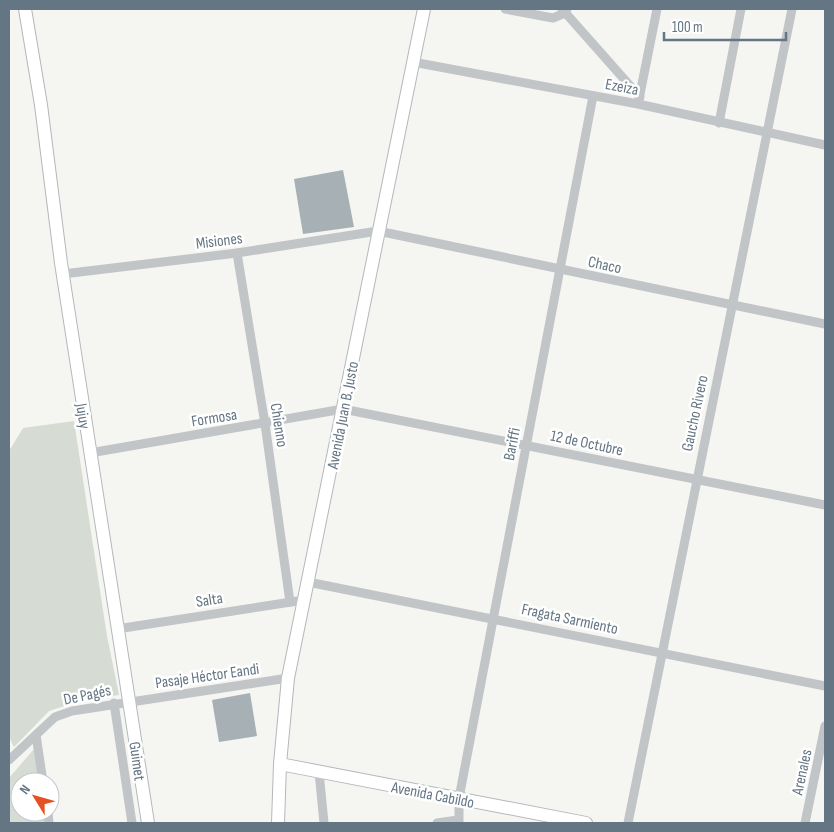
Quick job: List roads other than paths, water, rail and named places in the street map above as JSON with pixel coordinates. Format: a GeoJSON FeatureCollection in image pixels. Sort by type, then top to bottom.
{"type":"FeatureCollection","features":[{"type":"Feature","properties":{"kind":"street","name":"Jujuy"},"geometry":{"type":"LineString","coordinates":[[25,9],[90,453],[148,823]]}},
{"type":"Feature","properties":{"kind":"street","name":"Avenida Juan B. Justo"},"geometry":{"type":"LineString","coordinates":[[278,823],[280,764],[288,678],[424,9]]}},
{"type":"Feature","properties":{"kind":"street"},"geometry":{"type":"LineString","coordinates":[[505,9],[553,18],[565,10],[639,100]]}},
{"type":"Feature","properties":{"kind":"street"},"geometry":{"type":"LineString","coordinates":[[639,100],[657,9]]}},
{"type":"Feature","properties":{"kind":"street"},"geometry":{"type":"LineString","coordinates":[[719,123],[741,9]]}},
{"type":"Feature","properties":{"kind":"street","name":"Gaucho Rivero"},"geometry":{"type":"LineString","coordinates":[[628,823],[792,9]]}},
{"type":"Feature","properties":{"kind":"street","name":"Ezeiza"},"geometry":{"type":"LineString","coordinates":[[413,62],[594,96],[639,100],[719,123],[825,145]]}},
{"type":"Feature","properties":{"kind":"street","name":"Bariffi"},"geometry":{"type":"LineString","coordinates":[[458,821],[459,798],[594,96]]}},
{"type":"Feature","properties":{"kind":"street","name":"Misiones"},"geometry":{"type":"LineString","coordinates":[[63,274],[237,253],[378,231]]}},
{"type":"Feature","properties":{"kind":"street","name":"Chaco"},"geometry":{"type":"LineString","coordinates":[[378,231],[825,324]]}},
{"type":"Feature","properties":{"kind":"street","name":"Chienno"},"geometry":{"type":"LineString","coordinates":[[237,253],[265,424],[290,602]]}},
{"type":"Feature","properties":{"kind":"street","name":"Formosa"},"geometry":{"type":"LineString","coordinates":[[90,453],[343,410]]}},
{"type":"Feature","properties":{"kind":"street","name":"12 de Octubre"},"geometry":{"type":"LineString","coordinates":[[343,410],[527,444],[825,505]]}},
{"type":"Feature","properties":{"kind":"street","name":"Fragata Sarmiento"},"geometry":{"type":"LineString","coordinates":[[308,582],[825,686]]}},
{"type":"Feature","properties":{"kind":"street","name":"Salta"},"geometry":{"type":"LineString","coordinates":[[118,629],[304,600]]}},
{"type":"Feature","properties":{"kind":"street","name":"Pasaje Héctor Eandi"},"geometry":{"type":"LineString","coordinates":[[129,701],[288,678]]}},
{"type":"Feature","properties":{"kind":"street","name":"De Pagés"},"geometry":{"type":"LineString","coordinates":[[9,760],[54,717],[72,711],[129,701]]}},
{"type":"Feature","properties":{"kind":"street","name":"Guimet"},"geometry":{"type":"LineString","coordinates":[[114,703],[132,823]]}},
{"type":"Feature","properties":{"kind":"street","name":"Arenales"},"geometry":{"type":"LineString","coordinates":[[806,823],[825,726]]}},
{"type":"Feature","properties":{"kind":"street"},"geometry":{"type":"LineString","coordinates":[[36,734],[42,772]]}},
{"type":"Feature","properties":{"kind":"street","name":"Avenida Cabildo"},"geometry":{"type":"LineString","coordinates":[[280,764],[583,823]]}},
{"type":"Feature","properties":{"kind":"street"},"geometry":{"type":"LineString","coordinates":[[319,772],[324,823]]}},
{"type":"Feature","properties":{"kind":"street"},"geometry":{"type":"LineString","coordinates":[[437,823],[458,821]]}}]}
